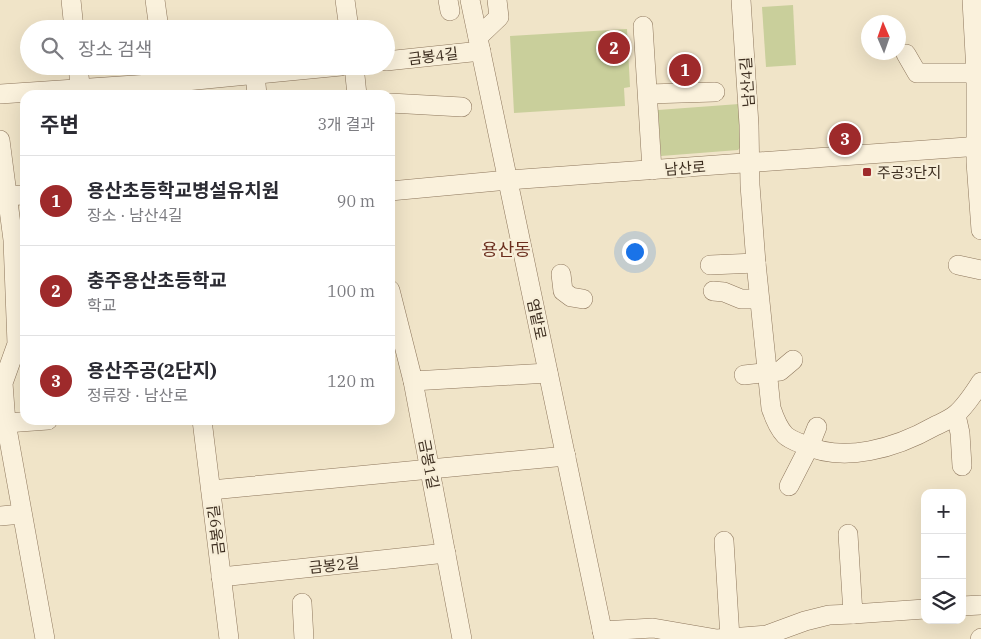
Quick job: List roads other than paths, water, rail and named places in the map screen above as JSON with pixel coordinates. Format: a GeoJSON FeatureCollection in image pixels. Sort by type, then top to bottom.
{"type":"FeatureCollection","features":[{"type":"Feature","properties":{"kind":"street"},"geometry":{"type":"LineString","coordinates":[[71,0],[73,20]]}},
{"type":"Feature","properties":{"kind":"street"},"geometry":{"type":"LineString","coordinates":[[155,0],[158,20]]}},
{"type":"Feature","properties":{"kind":"street"},"geometry":{"type":"LineString","coordinates":[[345,0],[348,20]]}},
{"type":"Feature","properties":{"kind":"street","name":"염밭로"},"geometry":{"type":"LineString","coordinates":[[470,0],[603,635]]}},
{"type":"Feature","properties":{"kind":"street"},"geometry":{"type":"LineString","coordinates":[[479,44],[499,17],[497,0]]}},
{"type":"Feature","properties":{"kind":"street","name":"남산4길"},"geometry":{"type":"LineString","coordinates":[[741,0],[749,125],[750,185],[756,263],[766,373],[771,408],[776,421],[785,436],[809,447],[843,453],[878,449],[898,444],[917,436],[956,414]]}},
{"type":"Feature","properties":{"kind":"street"},"geometry":{"type":"LineString","coordinates":[[975,5],[978,37],[976,73],[981,230]]}},
{"type":"Feature","properties":{"kind":"street"},"geometry":{"type":"LineString","coordinates":[[643,26],[652,170]]}},
{"type":"Feature","properties":{"kind":"street","name":"금봉4길"},"geometry":{"type":"LineString","coordinates":[[395,60],[479,44]]}},
{"type":"Feature","properties":{"kind":"street"},"geometry":{"type":"LineString","coordinates":[[906,54],[917,73],[976,73]]}},
{"type":"Feature","properties":{"kind":"street"},"geometry":{"type":"LineString","coordinates":[[79,75],[81,90]]}},
{"type":"Feature","properties":{"kind":"street"},"geometry":{"type":"LineString","coordinates":[[96,90],[165,81],[242,75]]}},
{"type":"Feature","properties":{"kind":"street"},"geometry":{"type":"LineString","coordinates":[[255,75],[257,90]]}},
{"type":"Feature","properties":{"kind":"street"},"geometry":{"type":"LineString","coordinates":[[355,75],[356,90]]}},
{"type":"Feature","properties":{"kind":"street"},"geometry":{"type":"LineString","coordinates":[[648,94],[715,92]]}},
{"type":"Feature","properties":{"kind":"street"},"geometry":{"type":"LineString","coordinates":[[0,94],[20,94]]}},
{"type":"Feature","properties":{"kind":"street"},"geometry":{"type":"LineString","coordinates":[[395,103],[462,107]]}},
{"type":"Feature","properties":{"kind":"street"},"geometry":{"type":"LineString","coordinates":[[0,140],[11,196],[20,331]]}},
{"type":"Feature","properties":{"kind":"street","name":"남산로"},"geometry":{"type":"LineString","coordinates":[[395,191],[508,180],[979,147]]}},
{"type":"Feature","properties":{"kind":"street"},"geometry":{"type":"LineString","coordinates":[[710,265],[756,263]]}},
{"type":"Feature","properties":{"kind":"street"},"geometry":{"type":"LineString","coordinates":[[958,265],[981,270]]}},
{"type":"Feature","properties":{"kind":"street"},"geometry":{"type":"LineString","coordinates":[[561,274],[562,291],[571,297],[583,299]]}},
{"type":"Feature","properties":{"kind":"street"},"geometry":{"type":"LineString","coordinates":[[713,291],[724,292],[741,299],[759,299]]}},
{"type":"Feature","properties":{"kind":"street","name":"금봉1길"},"geometry":{"type":"LineString","coordinates":[[395,323],[413,381],[462,639]]}},
{"type":"Feature","properties":{"kind":"street"},"geometry":{"type":"LineString","coordinates":[[20,346],[1,383],[3,426],[22,514],[44,639]]}},
{"type":"Feature","properties":{"kind":"street"},"geometry":{"type":"LineString","coordinates":[[744,375],[780,371],[793,360]]}},
{"type":"Feature","properties":{"kind":"street"},"geometry":{"type":"LineString","coordinates":[[413,381],[548,373]]}},
{"type":"Feature","properties":{"kind":"street"},"geometry":{"type":"LineString","coordinates":[[962,466],[960,433],[956,414],[981,382]]}},
{"type":"Feature","properties":{"kind":"street"},"geometry":{"type":"LineString","coordinates":[[3,426],[20,424]]}},
{"type":"Feature","properties":{"kind":"street","name":"금봉9길"},"geometry":{"type":"LineString","coordinates":[[203,425],[229,639]]}},
{"type":"Feature","properties":{"kind":"street"},"geometry":{"type":"LineString","coordinates":[[789,486],[817,427]]}},
{"type":"Feature","properties":{"kind":"street"},"geometry":{"type":"LineString","coordinates":[[211,490],[566,456]]}},
{"type":"Feature","properties":{"kind":"street"},"geometry":{"type":"LineString","coordinates":[[0,516],[22,514]]}},
{"type":"Feature","properties":{"kind":"street"},"geometry":{"type":"LineString","coordinates":[[848,534],[852,614]]}},
{"type":"Feature","properties":{"kind":"street"},"geometry":{"type":"LineString","coordinates":[[724,541],[730,638]]}},
{"type":"Feature","properties":{"kind":"street","name":"금봉2길"},"geometry":{"type":"LineString","coordinates":[[221,577],[446,553]]}},
{"type":"Feature","properties":{"kind":"street"},"geometry":{"type":"LineString","coordinates":[[302,603],[304,639]]}},
{"type":"Feature","properties":{"kind":"street"},"geometry":{"type":"LineString","coordinates":[[966,606],[981,605]]}},
{"type":"Feature","properties":{"kind":"street"},"geometry":{"type":"LineString","coordinates":[[603,635],[653,628],[717,639],[730,638],[767,634],[829,615],[921,609]]}},
{"type":"Feature","properties":{"kind":"place","name":"충주용산초등학교"},"geometry":{"type":"Point","coordinates":[614,48]}},
{"type":"Feature","properties":{"kind":"place","name":"용산초등학교병설유치원"},"geometry":{"type":"Point","coordinates":[685,70]}},
{"type":"Feature","properties":{"kind":"place","name":"용산주공(2단지)"},"geometry":{"type":"Point","coordinates":[845,139]}},
{"type":"Feature","properties":{"kind":"place","name":"주공3단지"},"geometry":{"type":"Point","coordinates":[867,172]}},
{"type":"Feature","properties":{"kind":"district","name":"용산동"},"geometry":{"type":"Point","coordinates":[506,249]}}]}
